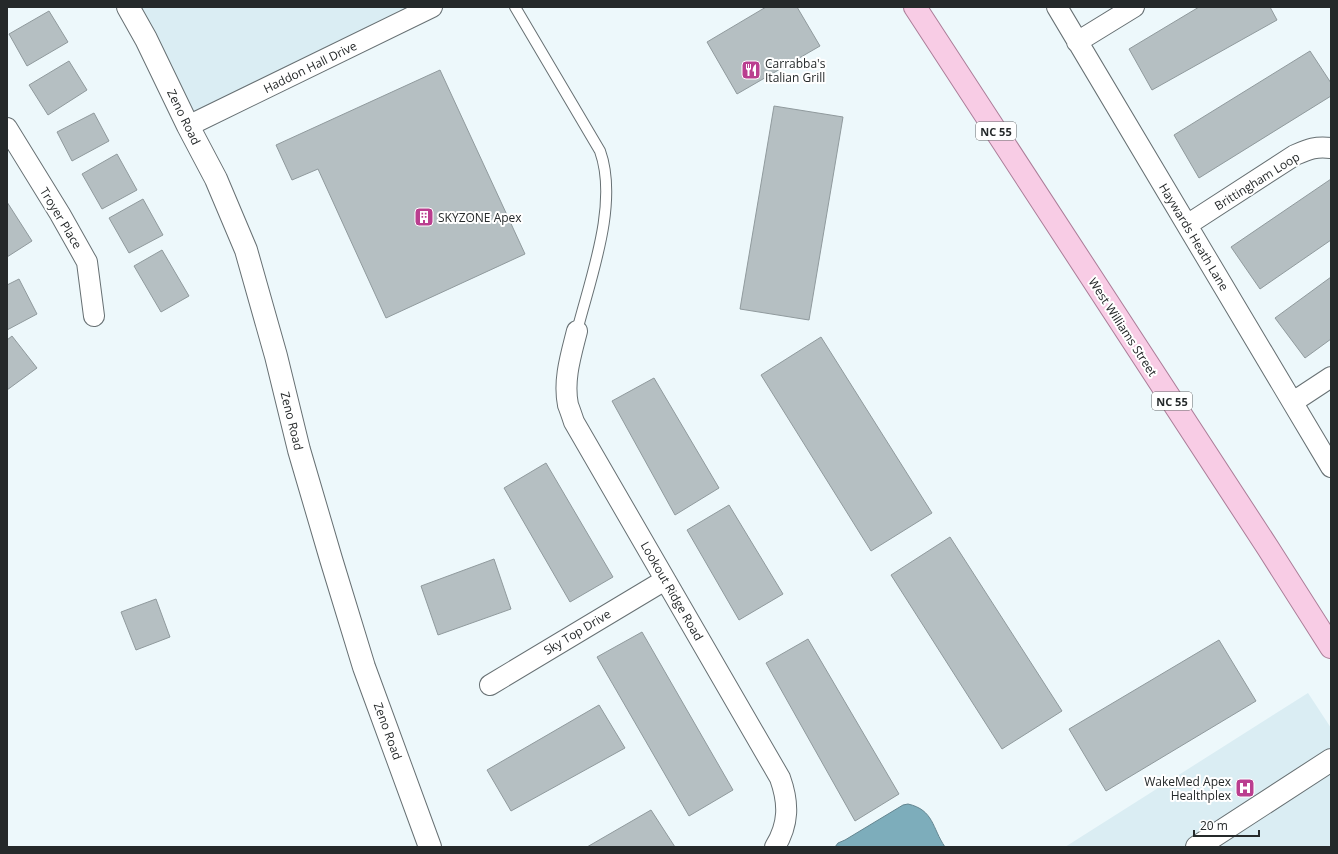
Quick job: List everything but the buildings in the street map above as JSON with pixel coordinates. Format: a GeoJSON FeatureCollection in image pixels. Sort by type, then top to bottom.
{"type":"FeatureCollection","features":[{"type":"Feature","properties":{"kind":"main road","name":"West Williams Street"},"geometry":{"type":"LineString","coordinates":[[915,7],[1259,534],[1331,647]]}},
{"type":"Feature","properties":{"kind":"street","name":"Zeno Road"},"geometry":{"type":"LineString","coordinates":[[128,7],[146,39],[188,126],[216,179],[246,250],[276,356],[299,450],[333,566],[364,666],[430,847]]}},
{"type":"Feature","properties":{"kind":"street","name":"Haddon Hall Drive"},"geometry":{"type":"LineString","coordinates":[[188,126],[432,7]]}},
{"type":"Feature","properties":{"kind":"street","name":"Haywards Heath Lane"},"geometry":{"type":"LineString","coordinates":[[1057,7],[1331,467]]}},
{"type":"Feature","properties":{"kind":"street"},"geometry":{"type":"LineString","coordinates":[[1077,42],[1134,7]]}},
{"type":"Feature","properties":{"kind":"street","name":"Troyer Place"},"geometry":{"type":"LineString","coordinates":[[7,128],[13,150],[60,214],[87,262],[94,316]]}},
{"type":"Feature","properties":{"kind":"street","name":"Brittingham Loop"},"geometry":{"type":"LineString","coordinates":[[1187,225],[1295,155],[1307,150],[1321,147],[1331,148]]}},
{"type":"Feature","properties":{"kind":"street","name":"Lookout Ridge Road"},"geometry":{"type":"LineString","coordinates":[[577,331],[568,370],[567,390],[568,404],[574,422],[780,778],[786,804],[785,822],[782,836],[775,847]]}},
{"type":"Feature","properties":{"kind":"street"},"geometry":{"type":"LineString","coordinates":[[1293,402],[1331,377]]}},
{"type":"Feature","properties":{"kind":"street","name":"Sky Top Drive"},"geometry":{"type":"LineString","coordinates":[[490,685],[665,580]]}},
{"type":"Feature","properties":{"kind":"street"},"geometry":{"type":"LineString","coordinates":[[1197,847],[1331,760]]}},
{"type":"Feature","properties":{"kind":"lane"},"geometry":{"type":"LineString","coordinates":[[515,7],[600,151],[606,170],[606,193],[600,241],[577,331]]}},
{"type":"Feature","properties":{"kind":"shaded area"},"geometry":{"type":"Polygon","coordinates":[[[128,7],[432,7],[188,126],[128,7]]]}},
{"type":"Feature","properties":{"kind":"shaded area","name":"WakeMed Apex Healthplex"},"geometry":{"type":"Polygon","coordinates":[[[1308,693],[1331,728],[1331,847],[1065,847],[1308,693]]]}},
{"type":"Feature","properties":{"kind":"water"},"geometry":{"type":"Polygon","coordinates":[[[908,804],[917,807],[928,815],[945,847],[835,847],[838,843],[903,805],[908,804]]]}},
{"type":"Feature","properties":{"kind":"place","name":"Carrabba's Italian Grill"},"geometry":{"type":"Point","coordinates":[751,70]}},
{"type":"Feature","properties":{"kind":"place","name":"SKYZONE Apex"},"geometry":{"type":"Point","coordinates":[424,217]}},
{"type":"Feature","properties":{"kind":"place","name":"WakeMed Apex Healthplex"},"geometry":{"type":"Point","coordinates":[1245,788]}}]}
